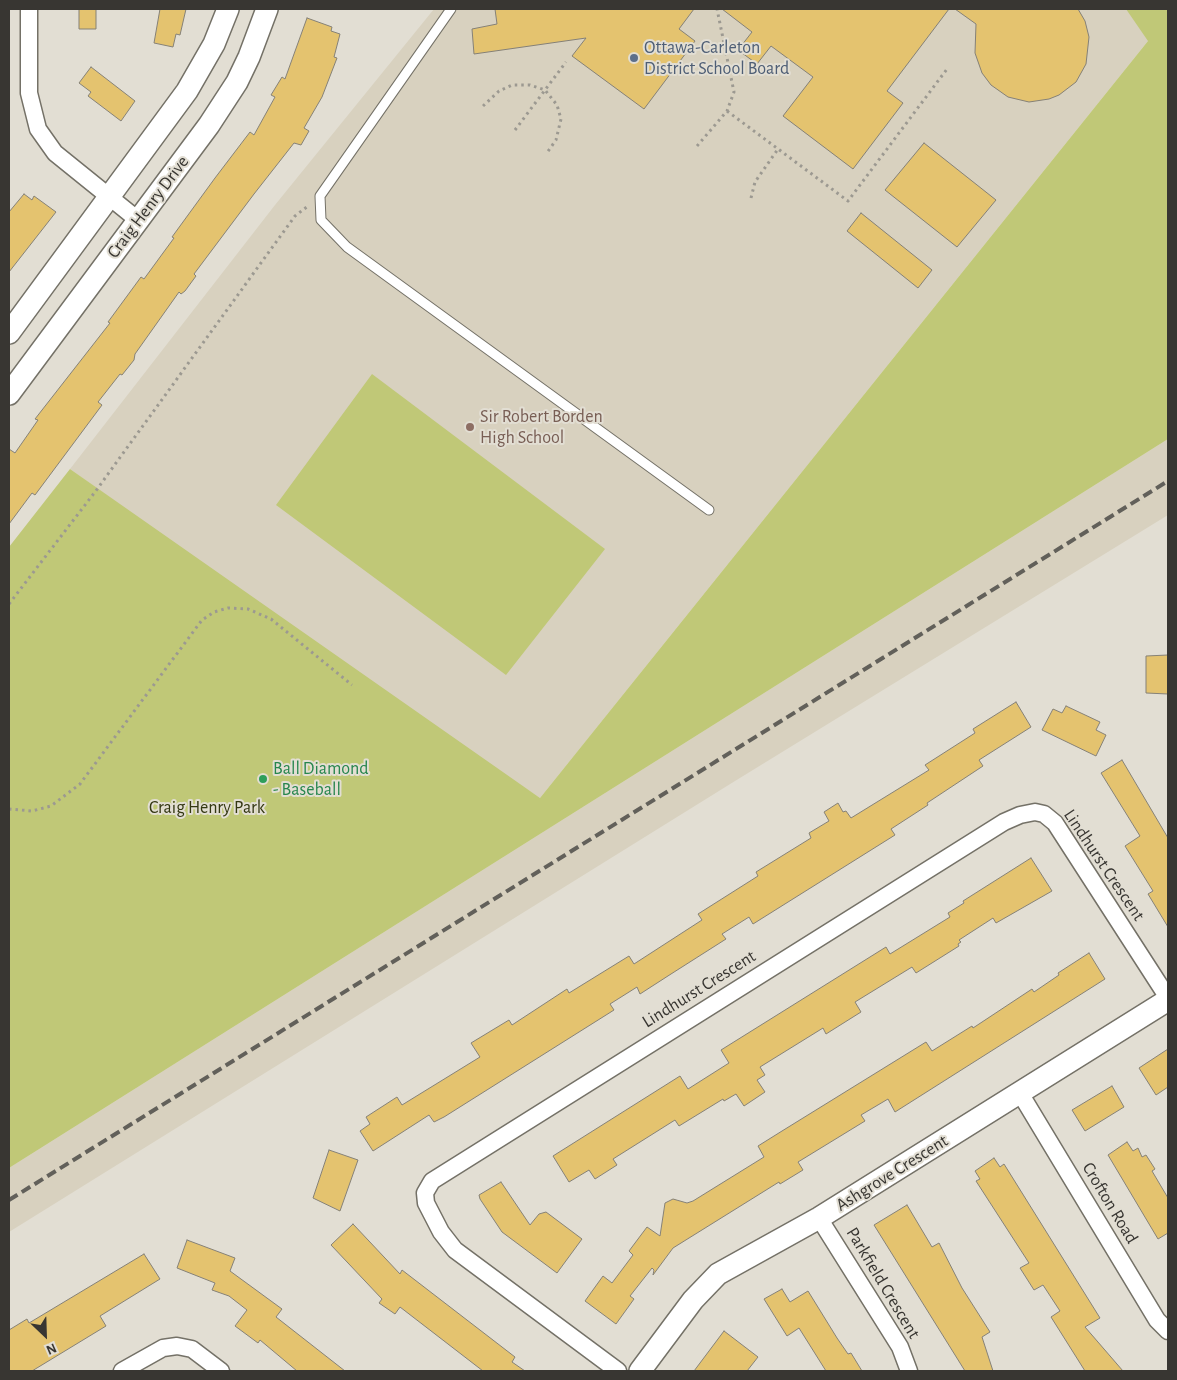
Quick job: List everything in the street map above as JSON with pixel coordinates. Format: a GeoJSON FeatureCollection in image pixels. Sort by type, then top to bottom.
{"type":"FeatureCollection","features":[{"type":"Feature","properties":{"kind":"street"},"geometry":{"type":"LineString","coordinates":[[29,9],[29,93],[38,129],[55,153],[138,220]]}},
{"type":"Feature","properties":{"kind":"street","name":"Craig Henry Drive"},"geometry":{"type":"LineString","coordinates":[[9,334],[192,83],[214,44],[228,9]]}},
{"type":"Feature","properties":{"kind":"street","name":"Craig Henry Drive"},"geometry":{"type":"LineString","coordinates":[[9,394],[209,125],[237,82],[259,34],[267,9]]}},
{"type":"Feature","properties":{"kind":"street","name":"Lindhurst Crescent"},"geometry":{"type":"LineString","coordinates":[[618,1371],[455,1250],[441,1232],[426,1203],[425,1193],[432,1181],[1004,822],[1020,815],[1035,812],[1044,814],[1055,823],[1168,999]]}},
{"type":"Feature","properties":{"kind":"street","name":"Ashgrove Crescent"},"geometry":{"type":"LineString","coordinates":[[640,1371],[694,1300],[718,1274],[819,1218],[1168,999]]}},
{"type":"Feature","properties":{"kind":"street","name":"Crofton Road"},"geometry":{"type":"LineString","coordinates":[[1020,1092],[1157,1320],[1168,1331]]}},
{"type":"Feature","properties":{"kind":"street","name":"Parkfield Crescent"},"geometry":{"type":"LineString","coordinates":[[819,1218],[900,1346],[909,1371]]}},
{"type":"Feature","properties":{"kind":"street"},"geometry":{"type":"LineString","coordinates":[[122,1371],[163,1348],[176,1346],[192,1348],[221,1371]]}},
{"type":"Feature","properties":{"kind":"lane"},"geometry":{"type":"LineString","coordinates":[[451,9],[320,196],[321,220],[347,247],[708,510]]}},
{"type":"Feature","properties":{"kind":"path"},"geometry":{"type":"LineString","coordinates":[[697,146],[727,112],[734,92],[718,9]]}},
{"type":"Feature","properties":{"kind":"path"},"geometry":{"type":"LineString","coordinates":[[514,130],[566,62]]}},
{"type":"Feature","properties":{"kind":"path"},"geometry":{"type":"LineString","coordinates":[[727,112],[848,201],[947,69]]}},
{"type":"Feature","properties":{"kind":"path"},"geometry":{"type":"LineString","coordinates":[[483,106],[499,91],[512,84],[530,85],[544,90],[557,105],[561,119],[556,140],[546,154]]}},
{"type":"Feature","properties":{"kind":"path"},"geometry":{"type":"LineString","coordinates":[[751,198],[755,182],[778,149]]}},
{"type":"Feature","properties":{"kind":"path"},"geometry":{"type":"LineString","coordinates":[[9,604],[95,492],[295,216],[320,196]]}},
{"type":"Feature","properties":{"kind":"path"},"geometry":{"type":"LineString","coordinates":[[9,809],[32,810],[51,806],[80,784],[202,620],[214,612],[228,608],[248,609],[271,619],[352,685]]}},
{"type":"Feature","properties":{"kind":"shaded area","name":"Sir Robert Borden High School"},"geometry":{"type":"Polygon","coordinates":[[[434,9],[1168,9],[1168,16],[540,798],[401,707],[70,469],[275,205],[434,9]]]}},
{"type":"Feature","properties":{"kind":"shaded area"},"geometry":{"type":"Polygon","coordinates":[[[1168,439],[1168,515],[735,781],[9,1232],[9,1168],[1168,439]]]}},
{"type":"Feature","properties":{"kind":"green space","name":"Craig Henry Park"},"geometry":{"type":"Polygon","coordinates":[[[1126,9],[1168,9],[1168,439],[9,1168],[9,547],[70,469],[540,798],[1148,41],[1126,9]]]}},
{"type":"Feature","properties":{"kind":"green space"},"geometry":{"type":"Polygon","coordinates":[[[372,374],[605,549],[506,675],[276,505],[372,374]]]}},
{"type":"Feature","properties":{"kind":"building"},"geometry":{"type":"Polygon","coordinates":[[[79,9],[96,9],[96,29],[79,29],[79,9]]]}},
{"type":"Feature","properties":{"kind":"building"},"geometry":{"type":"Polygon","coordinates":[[[160,9],[186,9],[180,35],[176,34],[173,47],[154,43],[160,9]]]}},
{"type":"Feature","properties":{"kind":"building","name":"Ottawa-Carleton District School Board"},"geometry":{"type":"Polygon","coordinates":[[[495,9],[694,9],[679,29],[695,41],[644,109],[572,56],[586,38],[474,54],[472,29],[497,24],[495,9]]]}},
{"type":"Feature","properties":{"kind":"building"},"geometry":{"type":"Polygon","coordinates":[[[722,9],[949,9],[887,91],[903,103],[853,169],[783,116],[813,77],[771,46],[757,64],[738,50],[752,32],[722,9]]]}},
{"type":"Feature","properties":{"kind":"building"},"geometry":{"type":"Polygon","coordinates":[[[955,9],[1078,9],[1085,21],[1089,37],[1086,64],[1076,82],[1059,95],[1049,99],[1029,102],[1008,97],[991,85],[982,73],[975,53],[976,24],[955,9]]]}},
{"type":"Feature","properties":{"kind":"building"},"geometry":{"type":"Polygon","coordinates":[[[307,18],[332,27],[331,31],[340,34],[334,57],[337,58],[322,97],[304,128],[309,131],[301,145],[294,143],[254,194],[194,274],[196,276],[185,291],[181,294],[179,292],[135,354],[134,360],[122,375],[120,374],[98,402],[102,405],[35,495],[32,493],[9,524],[9,449],[15,453],[38,420],[35,419],[110,323],[108,322],[141,277],[144,279],[215,178],[250,132],[254,135],[275,97],[271,95],[282,77],[285,79],[307,18]]]}},
{"type":"Feature","properties":{"kind":"building"},"geometry":{"type":"Polygon","coordinates":[[[91,67],[135,101],[121,121],[88,96],[91,92],[79,83],[91,67]]]}},
{"type":"Feature","properties":{"kind":"building"},"geometry":{"type":"Polygon","coordinates":[[[924,143],[996,200],[957,247],[885,190],[924,143]]]}},
{"type":"Feature","properties":{"kind":"building"},"geometry":{"type":"Polygon","coordinates":[[[24,194],[32,200],[34,196],[56,212],[9,272],[9,212],[24,194]]]}},
{"type":"Feature","properties":{"kind":"building"},"geometry":{"type":"Polygon","coordinates":[[[861,213],[932,270],[918,288],[847,231],[861,213]]]}},
{"type":"Feature","properties":{"kind":"building"},"geometry":{"type":"Polygon","coordinates":[[[1168,655],[1168,694],[1146,693],[1146,656],[1168,655]]]}},
{"type":"Feature","properties":{"kind":"building"},"geometry":{"type":"Polygon","coordinates":[[[1016,702],[1031,727],[979,760],[983,766],[891,829],[895,835],[753,924],[749,917],[722,934],[726,939],[640,994],[637,987],[610,1004],[614,1010],[444,1117],[434,1122],[429,1115],[373,1151],[360,1131],[370,1124],[366,1117],[397,1097],[402,1105],[480,1057],[471,1043],[509,1020],[512,1025],[567,989],[569,993],[629,956],[634,964],[702,920],[698,914],[758,876],[756,872],[811,838],[809,833],[829,821],[824,812],[838,803],[843,812],[846,811],[851,818],[929,770],[925,765],[975,733],[973,729],[1016,702]]]}},
{"type":"Feature","properties":{"kind":"building"},"geometry":{"type":"Polygon","coordinates":[[[1066,706],[1100,722],[1096,730],[1106,735],[1096,756],[1042,730],[1053,709],[1062,713],[1066,706]]]}},
{"type":"Feature","properties":{"kind":"building"},"geometry":{"type":"Polygon","coordinates":[[[1122,760],[1168,838],[1168,927],[1148,894],[1153,891],[1125,846],[1140,836],[1101,773],[1122,760]]]}},
{"type":"Feature","properties":{"kind":"building"},"geometry":{"type":"Polygon","coordinates":[[[1031,858],[1052,891],[996,923],[993,918],[959,940],[961,942],[958,944],[959,946],[916,973],[912,967],[855,1002],[861,1012],[826,1034],[823,1028],[760,1067],[765,1075],[757,1080],[765,1092],[744,1106],[736,1094],[724,1101],[723,1099],[679,1126],[675,1120],[613,1159],[617,1165],[595,1179],[589,1170],[569,1182],[553,1156],[680,1076],[688,1089],[729,1063],[721,1050],[886,947],[890,954],[950,917],[948,913],[964,903],[963,901],[1031,858]]]}},
{"type":"Feature","properties":{"kind":"building"},"geometry":{"type":"Polygon","coordinates":[[[1089,953],[1105,979],[895,1112],[888,1099],[861,1115],[865,1121],[798,1162],[803,1170],[780,1184],[779,1182],[673,1248],[653,1275],[654,1270],[652,1268],[630,1296],[634,1299],[616,1324],[585,1301],[603,1276],[612,1283],[633,1255],[629,1251],[647,1227],[660,1236],[665,1203],[673,1199],[687,1203],[693,1201],[764,1157],[758,1146],[926,1042],[932,1051],[972,1026],[973,1028],[1032,989],[1034,992],[1059,975],[1058,973],[1089,953]]]}},
{"type":"Feature","properties":{"kind":"building"},"geometry":{"type":"Polygon","coordinates":[[[1168,1049],[1168,1087],[1156,1095],[1139,1068],[1168,1049]]]}},
{"type":"Feature","properties":{"kind":"building"},"geometry":{"type":"Polygon","coordinates":[[[1112,1086],[1124,1107],[1085,1131],[1072,1110],[1112,1086]]]}},
{"type":"Feature","properties":{"kind":"building"},"geometry":{"type":"Polygon","coordinates":[[[1127,1142],[1133,1151],[1138,1148],[1142,1157],[1146,1155],[1155,1169],[1152,1171],[1168,1198],[1168,1233],[1158,1239],[1108,1155],[1127,1142]]]}},
{"type":"Feature","properties":{"kind":"building"},"geometry":{"type":"Polygon","coordinates":[[[329,1150],[358,1160],[340,1211],[313,1198],[329,1150]]]}},
{"type":"Feature","properties":{"kind":"building"},"geometry":{"type":"Polygon","coordinates":[[[994,1158],[1000,1167],[1004,1164],[1100,1318],[1085,1327],[1123,1371],[1085,1371],[1051,1317],[1060,1311],[1043,1285],[1034,1290],[1020,1268],[1029,1263],[976,1181],[980,1179],[975,1171],[994,1158]]]}},
{"type":"Feature","properties":{"kind":"building"},"geometry":{"type":"Polygon","coordinates":[[[501,1182],[530,1225],[539,1214],[546,1212],[582,1239],[557,1273],[502,1232],[480,1199],[479,1195],[501,1182]]]}},
{"type":"Feature","properties":{"kind":"building"},"geometry":{"type":"Polygon","coordinates":[[[907,1205],[932,1247],[939,1243],[962,1288],[990,1332],[982,1337],[993,1371],[965,1371],[874,1225],[907,1205]]]}},
{"type":"Feature","properties":{"kind":"building"},"geometry":{"type":"Polygon","coordinates":[[[353,1224],[400,1274],[402,1270],[515,1357],[512,1362],[525,1371],[483,1371],[400,1307],[395,1314],[379,1303],[382,1299],[331,1245],[353,1224]]]}},
{"type":"Feature","properties":{"kind":"building"},"geometry":{"type":"Polygon","coordinates":[[[187,1240],[235,1258],[230,1271],[282,1309],[276,1317],[345,1371],[297,1371],[260,1340],[258,1343],[235,1326],[247,1310],[229,1296],[212,1290],[215,1283],[177,1268],[187,1240]]]}},
{"type":"Feature","properties":{"kind":"building"},"geometry":{"type":"Polygon","coordinates":[[[144,1254],[160,1279],[100,1316],[106,1326],[32,1371],[9,1371],[9,1330],[27,1319],[29,1323],[144,1254]]]}},
{"type":"Feature","properties":{"kind":"building"},"geometry":{"type":"Polygon","coordinates":[[[782,1289],[790,1302],[808,1291],[837,1338],[848,1354],[851,1353],[862,1371],[826,1371],[799,1328],[787,1336],[764,1299],[782,1289]]]}},
{"type":"Feature","properties":{"kind":"building"},"geometry":{"type":"Polygon","coordinates":[[[724,1331],[758,1357],[747,1371],[694,1371],[724,1331]]]}},
{"type":"Feature","properties":{"kind":"railway"},"geometry":{"type":"LineString","coordinates":[[9,1200],[1168,481]]}},
{"type":"Feature","properties":{"kind":"place","name":"Ottawa-Carleton District School Board"},"geometry":{"type":"Point","coordinates":[634,58]}},
{"type":"Feature","properties":{"kind":"place","name":"Sir Robert Borden High School"},"geometry":{"type":"Point","coordinates":[470,427]}},
{"type":"Feature","properties":{"kind":"place","name":"Ball Diamond - Baseball"},"geometry":{"type":"Point","coordinates":[263,779]}}]}
